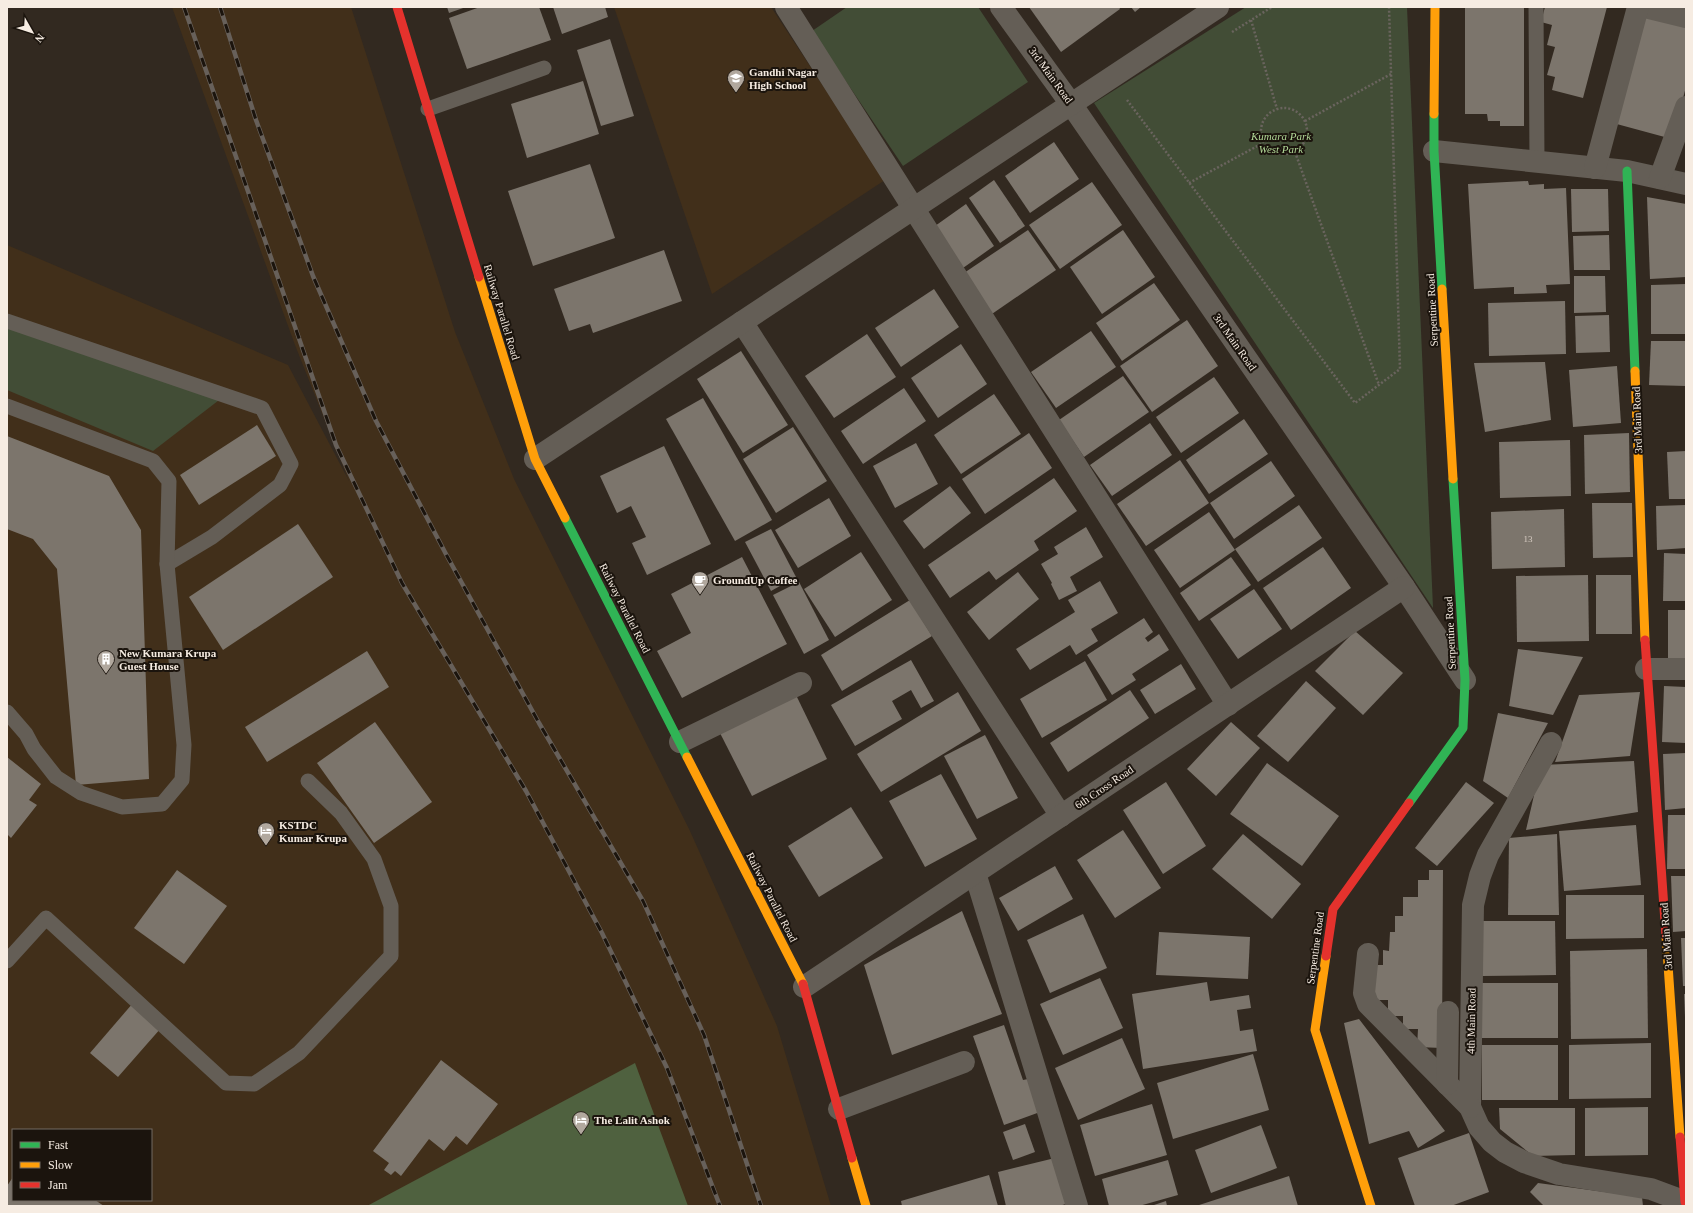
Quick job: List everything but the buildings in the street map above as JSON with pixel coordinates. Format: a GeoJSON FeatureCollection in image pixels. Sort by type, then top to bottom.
{"type":"FeatureCollection","features":[{"type":"Feature","properties":{"kind":"street","name":"Railway Parallel Road"},"geometry":{"type":"LineString","coordinates":[[397,7],[535,459],[804,986],[866,1206]]}},
{"type":"Feature","properties":{"kind":"street"},"geometry":{"type":"LineString","coordinates":[[786,7],[1228,704]]}},
{"type":"Feature","properties":{"kind":"street","name":"3rd Main Road"},"geometry":{"type":"LineString","coordinates":[[1000,7],[1072,104],[1404,587],[1465,680]]}},
{"type":"Feature","properties":{"kind":"street"},"geometry":{"type":"LineString","coordinates":[[535,459],[1218,7]]}},
{"type":"Feature","properties":{"kind":"street","name":"Serpentine Road"},"geometry":{"type":"LineString","coordinates":[[1371,1206],[1315,1030],[1333,909],[1463,728],[1465,680],[1434,151],[1435,7]]}},
{"type":"Feature","properties":{"kind":"street"},"geometry":{"type":"LineString","coordinates":[[1595,168],[1638,7]]}},
{"type":"Feature","properties":{"kind":"street"},"geometry":{"type":"LineString","coordinates":[[1645,7],[1686,17]]}},
{"type":"Feature","properties":{"kind":"street"},"geometry":{"type":"LineString","coordinates":[[1660,178],[1686,107]]}},
{"type":"Feature","properties":{"kind":"street"},"geometry":{"type":"LineString","coordinates":[[1434,151],[1627,170],[1686,184]]}},
{"type":"Feature","properties":{"kind":"street","name":"3rd Main Road"},"geometry":{"type":"LineString","coordinates":[[1627,170],[1646,669],[1686,1202]]}},
{"type":"Feature","properties":{"kind":"street"},"geometry":{"type":"LineString","coordinates":[[742,322],[1061,816]]}},
{"type":"Feature","properties":{"kind":"street","name":"6th Cross Road"},"geometry":{"type":"LineString","coordinates":[[804,986],[1404,587]]}},
{"type":"Feature","properties":{"kind":"street"},"geometry":{"type":"LineString","coordinates":[[1646,669],[1686,669]]}},
{"type":"Feature","properties":{"kind":"street"},"geometry":{"type":"LineString","coordinates":[[680,742],[801,683]]}},
{"type":"Feature","properties":{"kind":"street","name":"4th Main Road"},"geometry":{"type":"LineString","coordinates":[[1551,743],[1488,855],[1480,876],[1473,905],[1470,1107],[1479,1128],[1492,1142],[1505,1152],[1524,1162],[1559,1174],[1651,1189],[1686,1202]]}},
{"type":"Feature","properties":{"kind":"street"},"geometry":{"type":"LineString","coordinates":[[975,873],[1077,1206]]}},
{"type":"Feature","properties":{"kind":"street"},"geometry":{"type":"LineString","coordinates":[[1368,954],[1364,993],[1368,1004],[1470,1107]]}},
{"type":"Feature","properties":{"kind":"street"},"geometry":{"type":"LineString","coordinates":[[1447,1084],[1448,1012]]}},
{"type":"Feature","properties":{"kind":"street"},"geometry":{"type":"LineString","coordinates":[[839,1109],[964,1062]]}},
{"type":"Feature","properties":{"kind":"lane"},"geometry":{"type":"LineString","coordinates":[[1536,7],[1537,162]]}},
{"type":"Feature","properties":{"kind":"lane"},"geometry":{"type":"LineString","coordinates":[[428,109],[544,68]]}},
{"type":"Feature","properties":{"kind":"lane"},"geometry":{"type":"LineString","coordinates":[[7,322],[262,408],[291,464],[280,485],[212,537],[167,564]]}},
{"type":"Feature","properties":{"kind":"lane"},"geometry":{"type":"LineString","coordinates":[[7,406],[153,461],[169,481],[167,564],[184,745],[182,780],[162,804],[122,807],[81,793],[56,777],[34,749],[26,734],[7,712]]}},
{"type":"Feature","properties":{"kind":"lane"},"geometry":{"type":"LineString","coordinates":[[7,962],[46,918],[226,1083],[254,1084],[299,1053],[391,956],[391,906],[374,858],[341,813],[308,781]]}},
{"type":"Feature","properties":{"kind":"path"},"geometry":{"type":"LineString","coordinates":[[1232,32],[1272,7]]}},
{"type":"Feature","properties":{"kind":"path"},"geometry":{"type":"LineString","coordinates":[[1133,96],[1126,100],[1355,403],[1400,369],[1389,7]]}},
{"type":"Feature","properties":{"kind":"path"},"geometry":{"type":"LineString","coordinates":[[1251,20],[1277,108]]}},
{"type":"Feature","properties":{"kind":"path"},"geometry":{"type":"LineString","coordinates":[[1305,121],[1391,74]]}},
{"type":"Feature","properties":{"kind":"path"},"geometry":{"type":"LineString","coordinates":[[1287,107],[1295,111],[1305,121],[1307,134],[1303,144],[1295,152],[1284,155],[1273,153],[1263,143],[1260,135],[1261,124],[1267,114],[1277,108],[1287,107]]}},
{"type":"Feature","properties":{"kind":"path"},"geometry":{"type":"LineString","coordinates":[[1189,183],[1263,143]]}},
{"type":"Feature","properties":{"kind":"path"},"geometry":{"type":"LineString","coordinates":[[1295,152],[1379,385]]}},
{"type":"Feature","properties":{"kind":"shaded area","name":"KSTDC Kumar Krupa"},"geometry":{"type":"Polygon","coordinates":[[[172,7],[351,7],[455,332],[514,479],[690,831],[777,1026],[831,1206],[7,1206],[7,245],[288,365],[349,481],[295,345],[172,7]]]}},
{"type":"Feature","properties":{"kind":"shaded area","name":"Gandhi Nagar High School"},"geometry":{"type":"Polygon","coordinates":[[[614,7],[771,7],[885,180],[712,294],[614,7]]]}},
{"type":"Feature","properties":{"kind":"green space"},"geometry":{"type":"Polygon","coordinates":[[[847,7],[978,7],[1028,82],[903,166],[812,31],[847,7]]]}},
{"type":"Feature","properties":{"kind":"green space","name":"Kumara Park West Park"},"geometry":{"type":"Polygon","coordinates":[[[1246,7],[1407,7],[1433,608],[1094,103],[1246,7]]]}},
{"type":"Feature","properties":{"kind":"green space"},"geometry":{"type":"Polygon","coordinates":[[[7,327],[223,397],[153,451],[7,390],[7,327]]]}},
{"type":"Feature","properties":{"kind":"green space","name":"The Lalit Ashok"},"geometry":{"type":"Polygon","coordinates":[[[635,1063],[688,1206],[367,1206],[635,1063]]]}},
{"type":"Feature","properties":{"kind":"railway"},"geometry":{"type":"LineString","coordinates":[[184,7],[336,445],[402,583],[526,791],[602,933],[667,1068],[720,1206]]}},
{"type":"Feature","properties":{"kind":"railway"},"geometry":{"type":"LineString","coordinates":[[220,7],[256,120],[313,276],[376,421],[447,556],[539,723],[643,901],[704,1035],[761,1206]]}},
{"type":"Feature","properties":{"kind":"traffic: fast"},"geometry":{"type":"LineString","coordinates":[[1434,114],[1434,151],[1442,289]]}},
{"type":"Feature","properties":{"kind":"traffic: fast"},"geometry":{"type":"LineString","coordinates":[[1627,171],[1635,371]]}},
{"type":"Feature","properties":{"kind":"traffic: fast"},"geometry":{"type":"LineString","coordinates":[[1409,803],[1463,728],[1465,680],[1453,479]]}},
{"type":"Feature","properties":{"kind":"traffic: fast"},"geometry":{"type":"LineString","coordinates":[[565,518],[687,757]]}},
{"type":"Feature","properties":{"kind":"traffic: slow"},"geometry":{"type":"LineString","coordinates":[[1434,114],[1435,7]]}},
{"type":"Feature","properties":{"kind":"traffic: slow"},"geometry":{"type":"LineString","coordinates":[[479,277],[535,459],[565,518]]}},
{"type":"Feature","properties":{"kind":"traffic: slow"},"geometry":{"type":"LineString","coordinates":[[1442,289],[1453,479]]}},
{"type":"Feature","properties":{"kind":"traffic: slow"},"geometry":{"type":"LineString","coordinates":[[1635,371],[1645,640]]}},
{"type":"Feature","properties":{"kind":"traffic: slow"},"geometry":{"type":"LineString","coordinates":[[687,757],[803,984]]}},
{"type":"Feature","properties":{"kind":"traffic: slow"},"geometry":{"type":"LineString","coordinates":[[1666,936],[1680,1137]]}},
{"type":"Feature","properties":{"kind":"traffic: slow"},"geometry":{"type":"LineString","coordinates":[[1326,956],[1315,1030],[1371,1206]]}},
{"type":"Feature","properties":{"kind":"traffic: slow"},"geometry":{"type":"LineString","coordinates":[[852,1158],[866,1206]]}},
{"type":"Feature","properties":{"kind":"traffic: jam"},"geometry":{"type":"LineString","coordinates":[[397,7],[479,277]]}},
{"type":"Feature","properties":{"kind":"traffic: jam"},"geometry":{"type":"LineString","coordinates":[[1645,640],[1666,936]]}},
{"type":"Feature","properties":{"kind":"traffic: jam"},"geometry":{"type":"LineString","coordinates":[[1326,956],[1333,909],[1409,803]]}},
{"type":"Feature","properties":{"kind":"traffic: jam"},"geometry":{"type":"LineString","coordinates":[[803,984],[852,1158]]}},
{"type":"Feature","properties":{"kind":"traffic: jam"},"geometry":{"type":"LineString","coordinates":[[1680,1137],[1685,1202]]}},
{"type":"Feature","properties":{"kind":"place","name":"Gandhi Nagar High School"},"geometry":{"type":"Point","coordinates":[736,93]}},
{"type":"Feature","properties":{"kind":"place","name":"GroundUp Coffee"},"geometry":{"type":"Point","coordinates":[700,595]}},
{"type":"Feature","properties":{"kind":"place","name":"New Kumara Krupa Guest House"},"geometry":{"type":"Point","coordinates":[106,674]}},
{"type":"Feature","properties":{"kind":"place","name":"KSTDC Kumar Krupa"},"geometry":{"type":"Point","coordinates":[266,846]}},
{"type":"Feature","properties":{"kind":"place","name":"The Lalit Ashok"},"geometry":{"type":"Point","coordinates":[581,1135]}}]}
